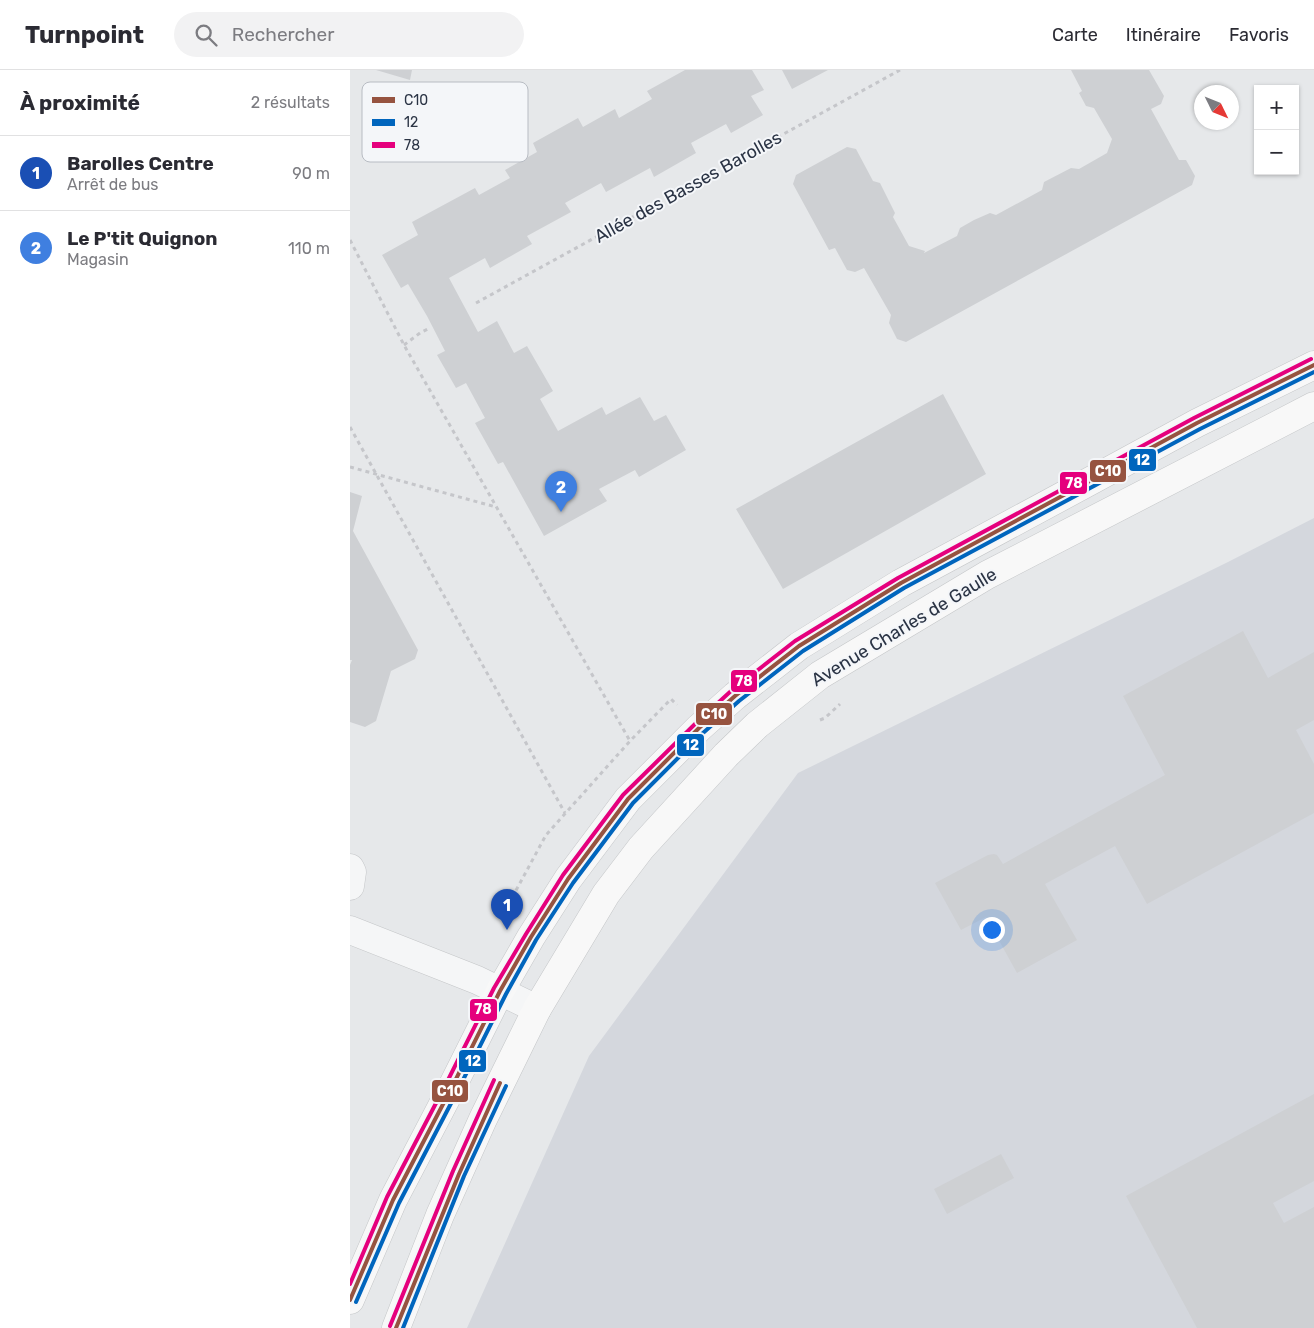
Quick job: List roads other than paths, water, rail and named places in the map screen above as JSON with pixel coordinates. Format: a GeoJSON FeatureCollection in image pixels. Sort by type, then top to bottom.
{"type":"FeatureCollection","features":[{"type":"Feature","properties":{"kind":"street","name":"Avenue Charles de Gaulle"},"geometry":{"type":"LineString","coordinates":[[350,1300],[393,1200],[500,991],[531,937],[568,879],[628,798],[699,728],[735,696],[798,646],[901,583],[1103,475],[1197,422],[1314,365]]}},
{"type":"Feature","properties":{"kind":"street","name":"Avenue Charles de Gaulle"},"geometry":{"type":"LineString","coordinates":[[396,1328],[440,1215],[479,1128],[537,1009],[606,894],[641,848],[726,755],[764,720],[820,675],[987,575],[1314,406]]}},
{"type":"Feature","properties":{"kind":"street"},"geometry":{"type":"LineString","coordinates":[[1197,422],[1214,456]]}},
{"type":"Feature","properties":{"kind":"street"},"geometry":{"type":"LineString","coordinates":[[350,868],[352,872],[350,886]]}},
{"type":"Feature","properties":{"kind":"street"},"geometry":{"type":"LineString","coordinates":[[350,930],[477,980],[537,1009]]}},
{"type":"Feature","properties":{"kind":"place","name":"Le P'tit Quignon"},"geometry":{"type":"Point","coordinates":[561,512]}},
{"type":"Feature","properties":{"kind":"place","name":"Barolles Centre"},"geometry":{"type":"Point","coordinates":[507,930]}}]}
